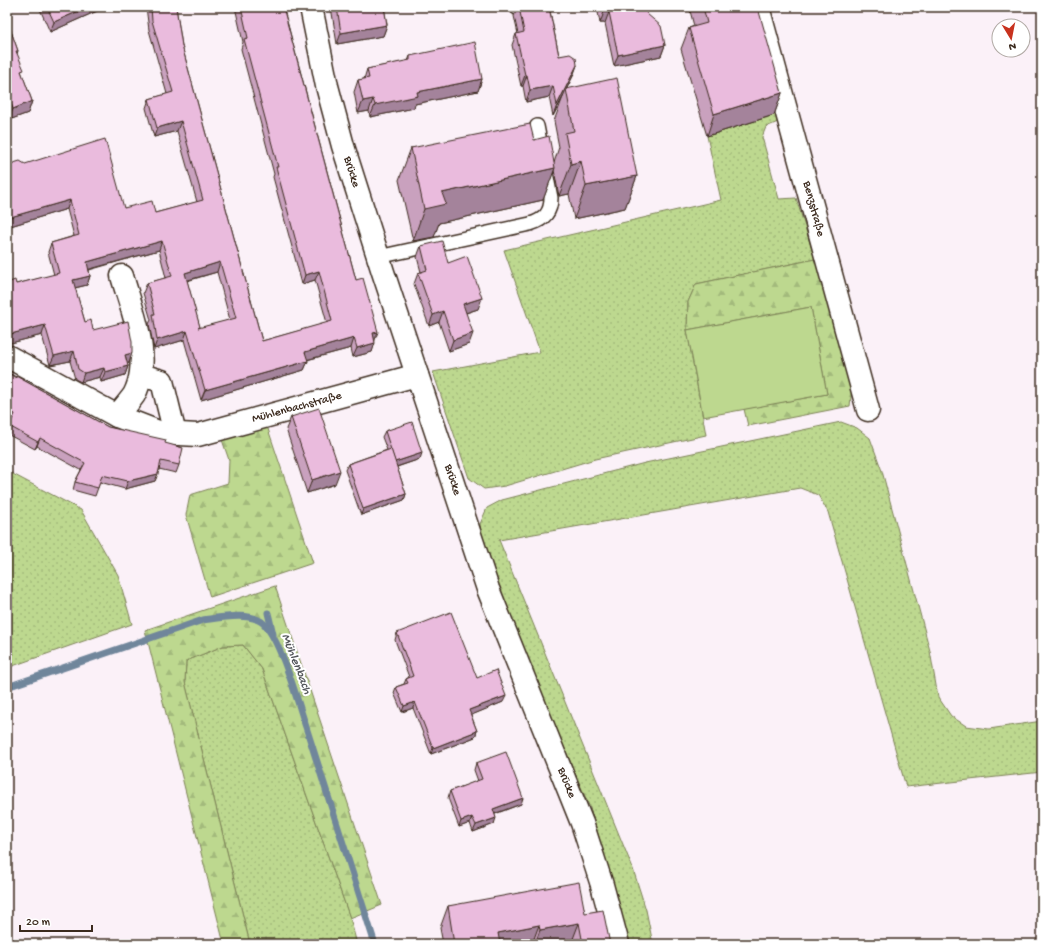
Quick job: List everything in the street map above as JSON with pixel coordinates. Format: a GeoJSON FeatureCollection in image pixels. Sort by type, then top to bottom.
{"type":"FeatureCollection","features":[{"type":"Feature","properties":{"kind":"street","name":"Brücke"},"geometry":{"type":"LineString","coordinates":[[311,7],[327,86],[343,146],[378,257],[488,589],[584,829],[602,885],[618,944]]}},
{"type":"Feature","properties":{"kind":"street","name":"Benzstraße"},"geometry":{"type":"LineString","coordinates":[[758,7],[868,410]]}},
{"type":"Feature","properties":{"kind":"street"},"geometry":{"type":"LineString","coordinates":[[116,416],[134,395],[141,375],[140,342],[122,276]]}},
{"type":"Feature","properties":{"kind":"street","name":"Mühlenbachstraße"},"geometry":{"type":"LineString","coordinates":[[7,356],[116,416],[161,433],[175,434],[198,435],[417,375]]}},
{"type":"Feature","properties":{"kind":"street"},"geometry":{"type":"LineString","coordinates":[[141,375],[162,381],[175,434]]}},
{"type":"Feature","properties":{"kind":"lane"},"geometry":{"type":"LineString","coordinates":[[378,257],[530,224],[545,217],[550,208],[551,198],[537,126]]}},
{"type":"Feature","properties":{"kind":"green space"},"geometry":{"type":"Polygon","coordinates":[[[776,114],[778,122],[766,127],[762,137],[779,199],[796,198],[815,259],[696,284],[688,302],[687,330],[706,435],[595,459],[505,486],[484,489],[469,478],[433,372],[540,352],[504,250],[721,200],[707,136],[776,114]]]}},
{"type":"Feature","properties":{"kind":"green space"},"geometry":{"type":"Polygon","coordinates":[[[815,259],[850,373],[852,389],[850,406],[748,426],[744,409],[827,394],[811,307],[687,330],[688,302],[696,284],[815,259]]]}},
{"type":"Feature","properties":{"kind":"green space"},"geometry":{"type":"Polygon","coordinates":[[[811,307],[827,394],[703,417],[687,330],[811,307]]]}},
{"type":"Feature","properties":{"kind":"green space"},"geometry":{"type":"Polygon","coordinates":[[[841,422],[857,428],[870,438],[882,471],[930,651],[938,697],[951,716],[966,726],[989,729],[1042,721],[1042,772],[906,787],[828,512],[818,495],[800,488],[499,540],[633,869],[646,910],[653,944],[628,944],[609,870],[590,808],[497,590],[483,548],[480,524],[487,508],[502,500],[645,463],[841,422]]]}},
{"type":"Feature","properties":{"kind":"green space"},"geometry":{"type":"Polygon","coordinates":[[[267,426],[313,563],[210,597],[186,515],[190,495],[228,483],[229,460],[219,431],[267,426]]]}},
{"type":"Feature","properties":{"kind":"green space"},"geometry":{"type":"Polygon","coordinates":[[[7,471],[81,510],[118,575],[132,624],[7,668],[7,471]]]}},
{"type":"Feature","properties":{"kind":"green space"},"geometry":{"type":"Polygon","coordinates":[[[275,586],[382,905],[350,918],[262,669],[243,645],[223,646],[186,661],[185,682],[250,944],[224,944],[145,630],[275,586]]]}},
{"type":"Feature","properties":{"kind":"green space"},"geometry":{"type":"Polygon","coordinates":[[[243,645],[262,669],[350,918],[357,944],[250,944],[185,682],[186,661],[223,646],[243,645]]]}},
{"type":"Feature","properties":{"kind":"building"},"geometry":{"type":"Polygon","coordinates":[[[47,7],[88,7],[54,22],[47,7]]]}},
{"type":"Feature","properties":{"kind":"building"},"geometry":{"type":"Polygon","coordinates":[[[151,7],[176,7],[182,46],[262,341],[332,321],[319,271],[305,275],[244,39],[248,38],[241,7],[283,7],[356,280],[363,278],[378,332],[373,333],[375,343],[357,348],[354,338],[305,352],[308,361],[205,390],[187,331],[157,340],[153,314],[155,314],[147,283],[172,276],[162,241],[87,262],[90,276],[73,280],[85,322],[91,320],[93,330],[128,321],[132,342],[132,353],[125,355],[128,366],[105,372],[104,368],[84,373],[78,369],[74,351],[54,356],[45,325],[7,335],[7,283],[15,280],[16,284],[59,273],[51,243],[79,235],[70,200],[7,218],[7,186],[10,180],[7,165],[20,161],[25,164],[105,139],[124,208],[152,201],[155,213],[203,200],[181,121],[157,128],[149,99],[173,92],[152,21],[151,7]],[[220,262],[185,273],[200,327],[198,328],[236,318],[220,262]]]}},
{"type":"Feature","properties":{"kind":"building"},"geometry":{"type":"Polygon","coordinates":[[[337,7],[384,7],[387,25],[341,33],[337,7]]]}},
{"type":"Feature","properties":{"kind":"building"},"geometry":{"type":"Polygon","coordinates":[[[519,7],[549,7],[559,56],[570,54],[576,58],[577,65],[557,105],[553,86],[530,90],[527,75],[525,75],[516,34],[524,32],[519,7]]]}},
{"type":"Feature","properties":{"kind":"building"},"geometry":{"type":"Polygon","coordinates":[[[603,7],[646,7],[647,14],[661,26],[665,45],[618,55],[609,12],[604,12],[603,7]]]}},
{"type":"Feature","properties":{"kind":"building"},"geometry":{"type":"Polygon","coordinates":[[[703,7],[751,7],[752,10],[758,8],[782,93],[714,114],[689,28],[707,23],[703,7]]]}},
{"type":"Feature","properties":{"kind":"building"},"geometry":{"type":"Polygon","coordinates":[[[7,20],[18,51],[16,51],[24,70],[21,71],[32,101],[13,109],[9,98],[7,99],[7,20]]]}},
{"type":"Feature","properties":{"kind":"building"},"geometry":{"type":"Polygon","coordinates":[[[475,42],[482,79],[417,92],[418,96],[375,105],[373,99],[363,101],[358,80],[369,78],[367,69],[410,60],[410,56],[475,42]]]}},
{"type":"Feature","properties":{"kind":"building"},"geometry":{"type":"Polygon","coordinates":[[[617,78],[637,176],[586,186],[581,161],[571,164],[565,133],[574,131],[566,89],[617,78]]]}},
{"type":"Feature","properties":{"kind":"building"},"geometry":{"type":"Polygon","coordinates":[[[530,124],[534,140],[549,136],[555,168],[442,193],[446,204],[424,209],[411,148],[530,124]]]}},
{"type":"Feature","properties":{"kind":"building"},"geometry":{"type":"Polygon","coordinates":[[[442,241],[448,263],[467,256],[482,298],[463,304],[473,333],[453,340],[443,311],[433,315],[418,273],[427,270],[421,246],[442,241]]]}},
{"type":"Feature","properties":{"kind":"building"},"geometry":{"type":"Polygon","coordinates":[[[7,372],[108,427],[166,440],[165,443],[183,448],[179,465],[161,461],[158,474],[128,481],[102,475],[98,488],[75,482],[85,463],[40,438],[38,442],[9,426],[15,414],[7,410],[7,372]]]}},
{"type":"Feature","properties":{"kind":"building"},"geometry":{"type":"Polygon","coordinates":[[[319,408],[340,471],[312,480],[291,417],[319,408]]]}},
{"type":"Feature","properties":{"kind":"building"},"geometry":{"type":"Polygon","coordinates":[[[412,422],[422,453],[395,462],[385,431],[412,422]]]}},
{"type":"Feature","properties":{"kind":"building"},"geometry":{"type":"Polygon","coordinates":[[[391,449],[406,494],[363,509],[348,464],[391,449]]]}},
{"type":"Feature","properties":{"kind":"building"},"geometry":{"type":"Polygon","coordinates":[[[451,612],[477,678],[496,670],[506,696],[469,710],[477,731],[433,748],[415,702],[404,706],[396,687],[408,683],[406,679],[413,676],[397,633],[451,612]]]}},
{"type":"Feature","properties":{"kind":"building"},"geometry":{"type":"Polygon","coordinates":[[[506,752],[523,798],[493,809],[496,818],[476,825],[472,817],[461,821],[450,791],[482,779],[476,763],[506,752]]]}},
{"type":"Feature","properties":{"kind":"building"},"geometry":{"type":"Polygon","coordinates":[[[579,882],[585,913],[603,910],[610,944],[583,944],[579,923],[540,930],[539,925],[498,933],[500,944],[454,944],[448,906],[579,882]]]}},
{"type":"Feature","properties":{"kind":"waterway"},"geometry":{"type":"LineString","coordinates":[[268,613],[273,634]]}},
{"type":"Feature","properties":{"kind":"waterway","name":"Mühlenbach"},"geometry":{"type":"LineString","coordinates":[[13,685],[203,620],[235,616],[244,616],[259,620],[270,632],[283,658],[375,944]]}}]}
